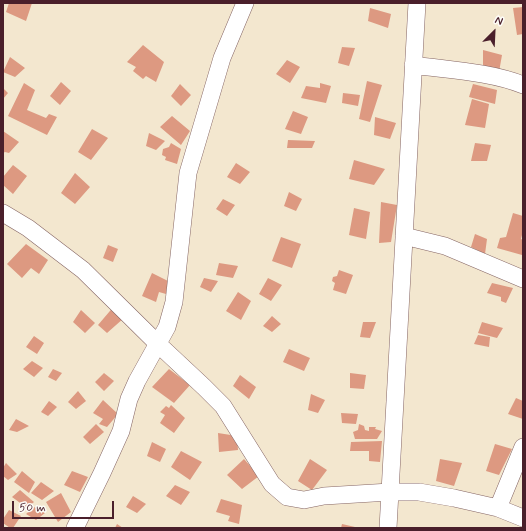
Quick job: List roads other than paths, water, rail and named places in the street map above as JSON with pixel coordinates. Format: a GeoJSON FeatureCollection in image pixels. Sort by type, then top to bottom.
{"type":"FeatureCollection","features":[{"type":"Feature","properties":{"kind":"street"},"geometry":{"type":"LineString","coordinates":[[75,528],[121,431],[129,399],[137,381],[167,328],[174,302],[188,173],[222,58],[245,3]]}},
{"type":"Feature","properties":{"kind":"street"},"geometry":{"type":"LineString","coordinates":[[388,528],[417,3]]}},
{"type":"Feature","properties":{"kind":"street"},"geometry":{"type":"LineString","coordinates":[[414,66],[475,74],[523,85]]}},
{"type":"Feature","properties":{"kind":"street"},"geometry":{"type":"LineString","coordinates":[[5,218],[28,228],[83,270],[204,387],[223,406],[272,484],[287,498],[304,500],[324,496],[390,492],[419,492],[498,508],[523,518]]}},
{"type":"Feature","properties":{"kind":"street"},"geometry":{"type":"LineString","coordinates":[[404,236],[445,246],[523,279]]}},
{"type":"Feature","properties":{"kind":"street"},"geometry":{"type":"LineString","coordinates":[[498,508],[523,447]]}}]}
